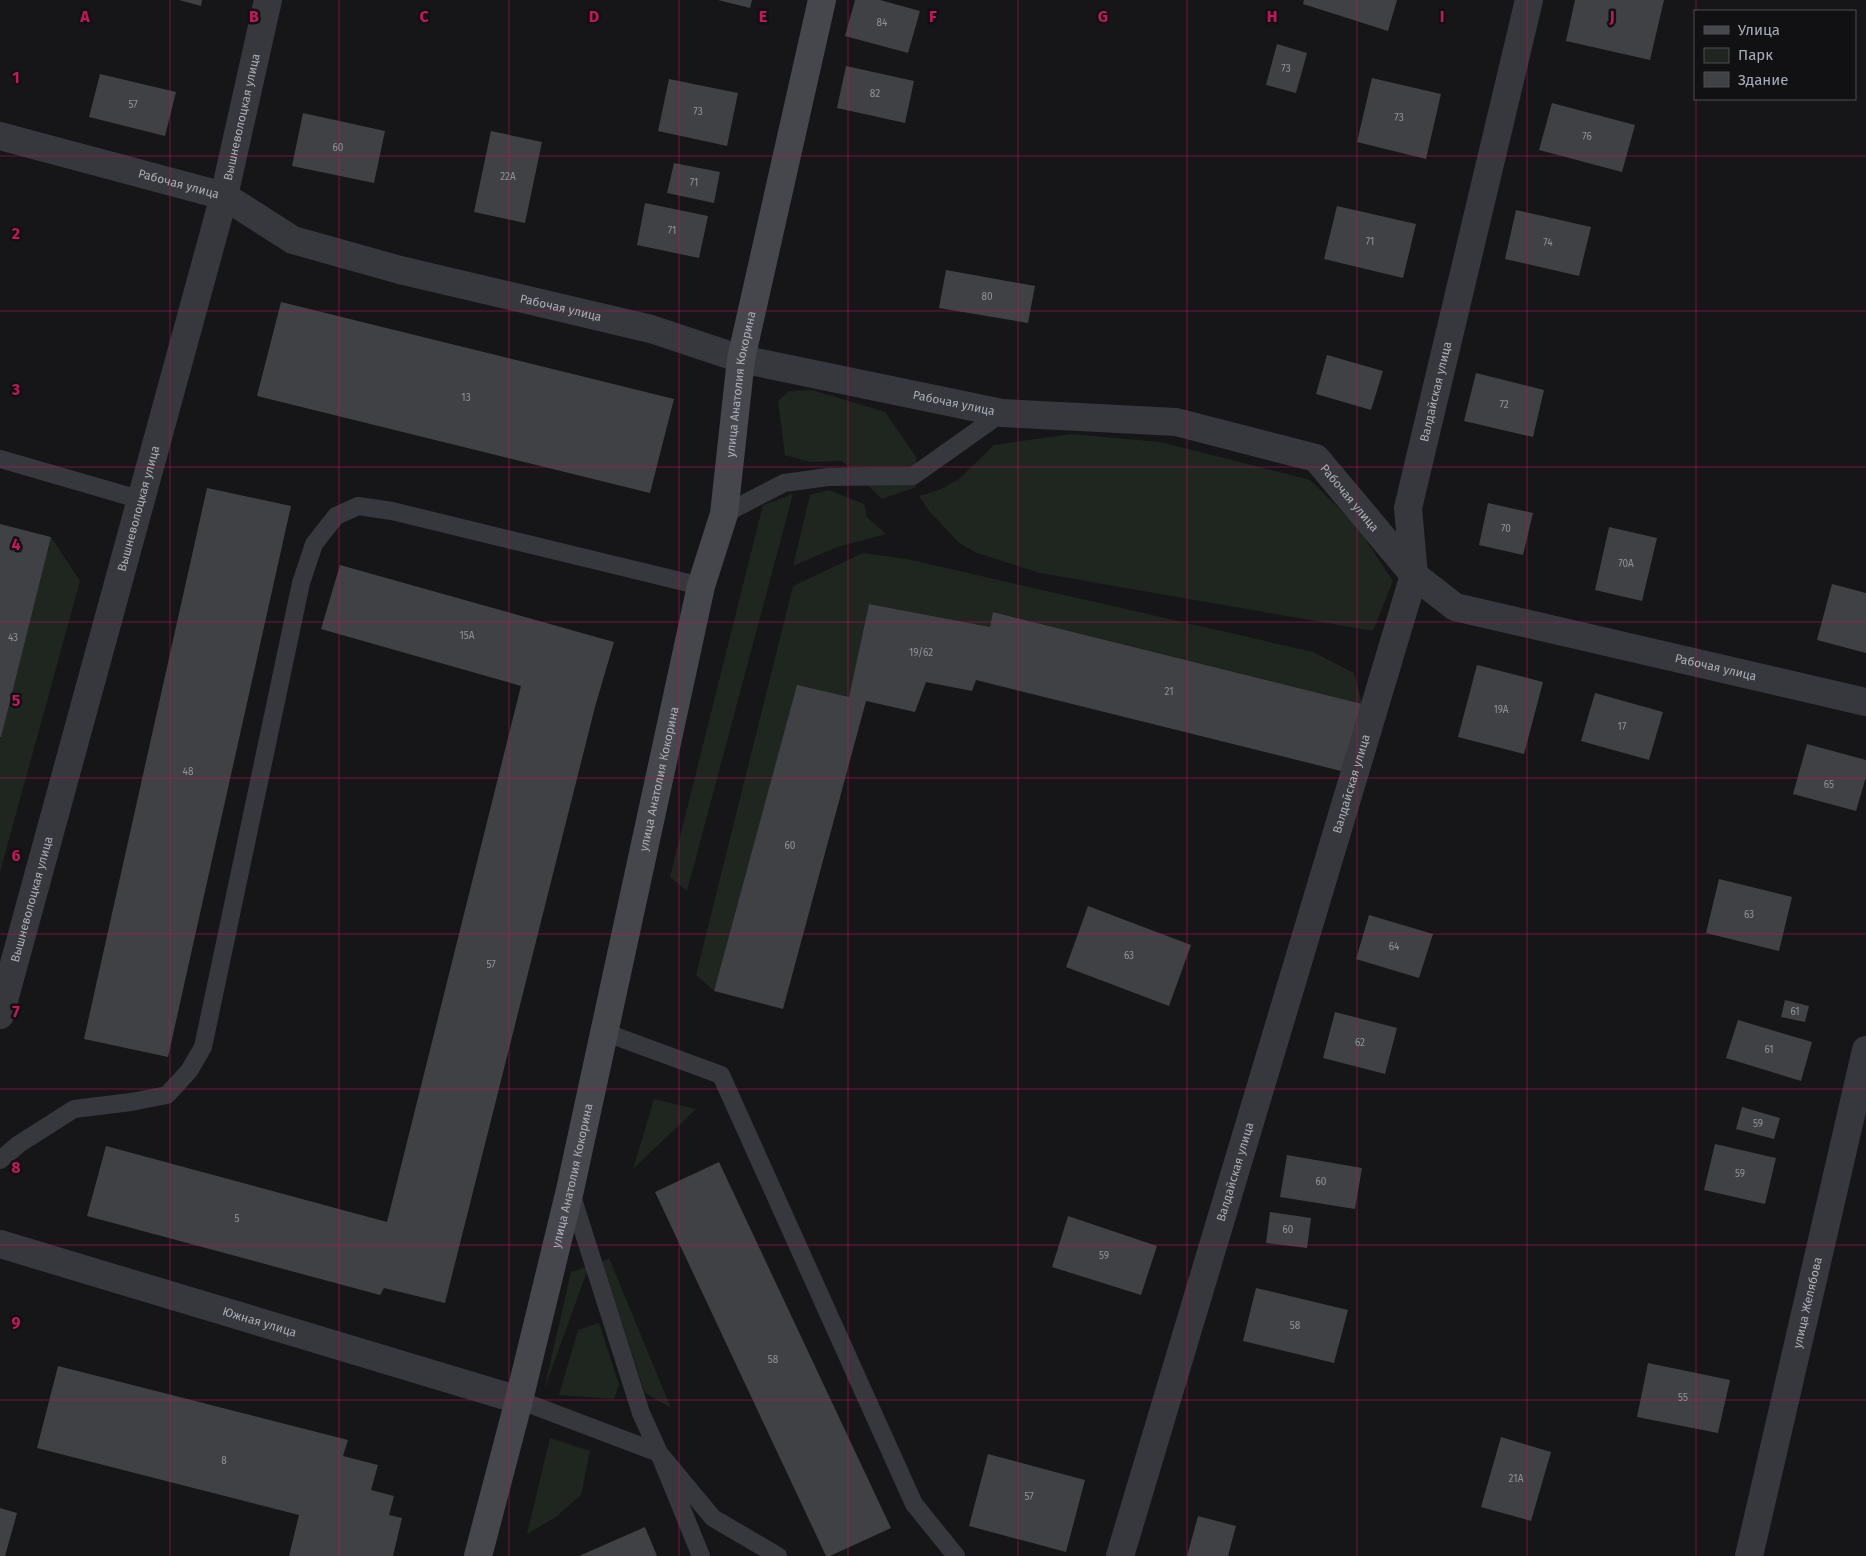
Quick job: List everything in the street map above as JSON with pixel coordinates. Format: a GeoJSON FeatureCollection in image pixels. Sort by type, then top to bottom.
{"type":"FeatureCollection","features":[{"type":"Feature","properties":{"kind":"street","name":"Вышневолоцкая улица"},"geometry":{"type":"LineString","coordinates":[[0,1015],[224,196],[268,0]]}},
{"type":"Feature","properties":{"kind":"street","name":"улица Анатолия Кокорина"},"geometry":{"type":"LineString","coordinates":[[478,1556],[520,1400],[570,1190],[701,586],[724,514],[741,359],[822,0]]}},
{"type":"Feature","properties":{"kind":"street","name":"Валдайская улица"},"geometry":{"type":"LineString","coordinates":[[1120,1556],[1414,575],[1408,508],[1529,0]]}},
{"type":"Feature","properties":{"kind":"street","name":"Рабочая улица"},"geometry":{"type":"LineString","coordinates":[[0,136],[224,196],[292,240],[400,270],[651,329],[741,359],[1002,413],[1176,422],[1316,458],[1414,575],[1455,607],[1866,702]]}},
{"type":"Feature","properties":{"kind":"street","name":"улица Желябова"},"geometry":{"type":"LineString","coordinates":[[1749,1556],[1866,1050]]}},
{"type":"Feature","properties":{"kind":"street","name":"Южная улица"},"geometry":{"type":"LineString","coordinates":[[0,1244],[520,1400]]}},
{"type":"Feature","properties":{"kind":"lane"},"geometry":{"type":"LineString","coordinates":[[724,514],[784,483],[828,477],[913,476],[1002,413]]}},
{"type":"Feature","properties":{"kind":"lane"},"geometry":{"type":"LineString","coordinates":[[0,459],[142,500]]}},
{"type":"Feature","properties":{"kind":"lane"},"geometry":{"type":"LineString","coordinates":[[0,1160],[19,1144],[74,1109],[131,1102],[166,1095],[189,1071],[202,1047],[300,583],[314,544],[336,516],[358,506],[392,511],[701,586]]}},
{"type":"Feature","properties":{"kind":"lane"},"geometry":{"type":"LineString","coordinates":[[604,1032],[720,1075],[914,1504],[956,1556]]}},
{"type":"Feature","properties":{"kind":"lane"},"geometry":{"type":"LineString","coordinates":[[570,1190],[640,1413],[660,1453],[701,1556]]}},
{"type":"Feature","properties":{"kind":"lane"},"geometry":{"type":"LineString","coordinates":[[520,1400],[660,1453],[713,1518],[778,1556]]}},
{"type":"Feature","properties":{"kind":"green space"},"geometry":{"type":"Polygon","coordinates":[[[812,390],[885,412],[916,457],[916,487],[882,499],[842,461],[810,462],[785,455],[778,401],[789,391],[812,390]]]}},
{"type":"Feature","properties":{"kind":"green space"},"geometry":{"type":"Polygon","coordinates":[[[1071,434],[1160,442],[1310,480],[1355,524],[1393,581],[1373,631],[1040,573],[977,553],[959,543],[930,512],[919,496],[939,490],[959,479],[994,445],[1071,434]]]}},
{"type":"Feature","properties":{"kind":"green space"},"geometry":{"type":"Polygon","coordinates":[[[829,490],[864,504],[867,517],[886,534],[837,547],[793,566],[810,495],[829,490]]]}},
{"type":"Feature","properties":{"kind":"green space"},"geometry":{"type":"Polygon","coordinates":[[[793,494],[687,891],[670,877],[763,505],[793,494]]]}},
{"type":"Feature","properties":{"kind":"green space"},"geometry":{"type":"Polygon","coordinates":[[[51,537],[80,581],[0,872],[0,739],[51,537]]]}},
{"type":"Feature","properties":{"kind":"green space"},"geometry":{"type":"Polygon","coordinates":[[[863,553],[907,559],[1313,652],[1354,673],[1362,704],[994,612],[990,627],[869,604],[849,697],[797,686],[714,991],[696,975],[793,586],[863,553]]]}},
{"type":"Feature","properties":{"kind":"green space"},"geometry":{"type":"Polygon","coordinates":[[[654,1099],[696,1109],[633,1169],[654,1099]]]}},
{"type":"Feature","properties":{"kind":"green space"},"geometry":{"type":"Polygon","coordinates":[[[609,1258],[671,1408],[645,1393],[602,1262],[609,1258]]]}},
{"type":"Feature","properties":{"kind":"green space"},"geometry":{"type":"Polygon","coordinates":[[[589,1266],[544,1390],[571,1272],[589,1266]]]}},
{"type":"Feature","properties":{"kind":"green space"},"geometry":{"type":"Polygon","coordinates":[[[599,1323],[619,1385],[614,1399],[559,1395],[578,1330],[599,1323]]]}},
{"type":"Feature","properties":{"kind":"green space"},"geometry":{"type":"Polygon","coordinates":[[[550,1438],[590,1451],[581,1495],[556,1517],[527,1534],[550,1438]]]}},
{"type":"Feature","properties":{"kind":"building"},"geometry":{"type":"Polygon","coordinates":[[[179,0],[202,0],[201,6],[179,0]]]}},
{"type":"Feature","properties":{"kind":"building"},"geometry":{"type":"Polygon","coordinates":[[[718,0],[752,0],[750,8],[718,0]]]}},
{"type":"Feature","properties":{"kind":"building"},"geometry":{"type":"Polygon","coordinates":[[[855,0],[880,0],[920,11],[908,53],[845,36],[855,0]]]}},
{"type":"Feature","properties":{"kind":"building"},"geometry":{"type":"Polygon","coordinates":[[[1304,0],[1397,0],[1388,31],[1303,4],[1304,0]]]}},
{"type":"Feature","properties":{"kind":"building"},"geometry":{"type":"Polygon","coordinates":[[[1575,0],[1664,0],[1650,60],[1566,41],[1575,0]]]}},
{"type":"Feature","properties":{"kind":"building"},"geometry":{"type":"Polygon","coordinates":[[[1277,44],[1307,53],[1296,93],[1266,85],[1277,44]]]}},
{"type":"Feature","properties":{"kind":"building"},"geometry":{"type":"Polygon","coordinates":[[[846,66],[914,81],[905,123],[837,108],[846,66]]]}},
{"type":"Feature","properties":{"kind":"building"},"geometry":{"type":"Polygon","coordinates":[[[100,74],[176,92],[165,136],[89,117],[100,74]]]}},
{"type":"Feature","properties":{"kind":"building"},"geometry":{"type":"Polygon","coordinates":[[[1372,78],[1441,94],[1426,159],[1357,142],[1372,78]]]}},
{"type":"Feature","properties":{"kind":"building"},"geometry":{"type":"Polygon","coordinates":[[[669,79],[738,93],[727,146],[658,131],[669,79]]]}},
{"type":"Feature","properties":{"kind":"building"},"geometry":{"type":"Polygon","coordinates":[[[1552,103],[1635,125],[1622,172],[1539,150],[1552,103]]]}},
{"type":"Feature","properties":{"kind":"building"},"geometry":{"type":"Polygon","coordinates":[[[303,113],[385,131],[374,183],[292,166],[303,113]]]}},
{"type":"Feature","properties":{"kind":"building"},"geometry":{"type":"Polygon","coordinates":[[[491,131],[542,142],[525,223],[474,212],[491,131]]]}},
{"type":"Feature","properties":{"kind":"building"},"geometry":{"type":"Polygon","coordinates":[[[674,163],[720,172],[714,203],[667,193],[674,163]]]}},
{"type":"Feature","properties":{"kind":"building"},"geometry":{"type":"Polygon","coordinates":[[[645,203],[708,216],[699,258],[637,245],[645,203]]]}},
{"type":"Feature","properties":{"kind":"building"},"geometry":{"type":"Polygon","coordinates":[[[1337,206],[1416,224],[1403,278],[1324,259],[1337,206]]]}},
{"type":"Feature","properties":{"kind":"building"},"geometry":{"type":"Polygon","coordinates":[[[1516,210],[1591,227],[1579,276],[1505,259],[1516,210]]]}},
{"type":"Feature","properties":{"kind":"building"},"geometry":{"type":"Polygon","coordinates":[[[946,270],[1035,286],[1028,323],[939,308],[946,270]]]}},
{"type":"Feature","properties":{"kind":"building"},"geometry":{"type":"Polygon","coordinates":[[[281,302],[674,399],[650,493],[257,396],[281,302]]]}},
{"type":"Feature","properties":{"kind":"building"},"geometry":{"type":"Polygon","coordinates":[[[1327,355],[1383,371],[1371,410],[1316,394],[1327,355]]]}},
{"type":"Feature","properties":{"kind":"building"},"geometry":{"type":"Polygon","coordinates":[[[1476,373],[1544,390],[1533,437],[1464,421],[1476,373]]]}},
{"type":"Feature","properties":{"kind":"building"},"geometry":{"type":"Polygon","coordinates":[[[207,488],[291,506],[168,1057],[84,1039],[207,488]]]}},
{"type":"Feature","properties":{"kind":"building"},"geometry":{"type":"Polygon","coordinates":[[[1488,503],[1533,513],[1523,555],[1479,545],[1488,503]]]}},
{"type":"Feature","properties":{"kind":"building"},"geometry":{"type":"Polygon","coordinates":[[[0,524],[51,537],[1,737],[0,737],[0,524]]]}},
{"type":"Feature","properties":{"kind":"building"},"geometry":{"type":"Polygon","coordinates":[[[1609,527],[1657,538],[1642,601],[1595,590],[1609,527]]]}},
{"type":"Feature","properties":{"kind":"building"},"geometry":{"type":"Polygon","coordinates":[[[340,565],[614,642],[595,707],[445,1303],[384,1288],[380,1295],[87,1216],[106,1146],[387,1222],[521,686],[321,629],[340,565]]]}},
{"type":"Feature","properties":{"kind":"building"},"geometry":{"type":"Polygon","coordinates":[[[1832,584],[1866,593],[1866,653],[1817,640],[1832,584]]]}},
{"type":"Feature","properties":{"kind":"building"},"geometry":{"type":"Polygon","coordinates":[[[869,604],[990,627],[993,612],[1362,704],[1345,772],[976,680],[972,691],[926,682],[915,712],[866,701],[783,1009],[714,991],[797,685],[849,697],[869,604]]]}},
{"type":"Feature","properties":{"kind":"building"},"geometry":{"type":"Polygon","coordinates":[[[1477,665],[1543,682],[1524,754],[1458,737],[1477,665]]]}},
{"type":"Feature","properties":{"kind":"building"},"geometry":{"type":"Polygon","coordinates":[[[1595,693],[1663,712],[1649,760],[1581,741],[1595,693]]]}},
{"type":"Feature","properties":{"kind":"building"},"geometry":{"type":"Polygon","coordinates":[[[1807,744],[1866,760],[1866,777],[1856,811],[1793,794],[1807,744]]]}},
{"type":"Feature","properties":{"kind":"building"},"geometry":{"type":"Polygon","coordinates":[[[1719,879],[1792,897],[1779,951],[1706,933],[1719,879]]]}},
{"type":"Feature","properties":{"kind":"building"},"geometry":{"type":"Polygon","coordinates":[[[1088,906],[1191,945],[1169,1006],[1066,967],[1088,906]]]}},
{"type":"Feature","properties":{"kind":"building"},"geometry":{"type":"Polygon","coordinates":[[[1369,915],[1433,934],[1419,978],[1356,959],[1369,915]]]}},
{"type":"Feature","properties":{"kind":"building"},"geometry":{"type":"Polygon","coordinates":[[[1785,1000],[1809,1006],[1805,1022],[1781,1017],[1785,1000]]]}},
{"type":"Feature","properties":{"kind":"building"},"geometry":{"type":"Polygon","coordinates":[[[1335,1012],[1397,1028],[1385,1074],[1323,1058],[1335,1012]]]}},
{"type":"Feature","properties":{"kind":"building"},"geometry":{"type":"Polygon","coordinates":[[[1738,1020],[1812,1042],[1801,1081],[1726,1058],[1738,1020]]]}},
{"type":"Feature","properties":{"kind":"building"},"geometry":{"type":"Polygon","coordinates":[[[1742,1107],[1780,1118],[1774,1139],[1736,1129],[1742,1107]]]}},
{"type":"Feature","properties":{"kind":"building"},"geometry":{"type":"Polygon","coordinates":[[[1715,1144],[1776,1158],[1765,1204],[1704,1190],[1715,1144]]]}},
{"type":"Feature","properties":{"kind":"building"},"geometry":{"type":"Polygon","coordinates":[[[1287,1155],[1362,1168],[1355,1209],[1280,1197],[1287,1155]]]}},
{"type":"Feature","properties":{"kind":"building"},"geometry":{"type":"Polygon","coordinates":[[[719,1162],[891,1528],[830,1556],[826,1556],[655,1192],[719,1162]]]}},
{"type":"Feature","properties":{"kind":"building"},"geometry":{"type":"Polygon","coordinates":[[[1270,1212],[1311,1218],[1307,1248],[1266,1243],[1270,1212]]]}},
{"type":"Feature","properties":{"kind":"building"},"geometry":{"type":"Polygon","coordinates":[[[1068,1216],[1157,1246],[1141,1295],[1052,1267],[1068,1216]]]}},
{"type":"Feature","properties":{"kind":"building"},"geometry":{"type":"Polygon","coordinates":[[[1256,1288],[1348,1310],[1334,1363],[1243,1341],[1256,1288]]]}},
{"type":"Feature","properties":{"kind":"building"},"geometry":{"type":"Polygon","coordinates":[[[1648,1363],[1730,1380],[1718,1433],[1637,1417],[1648,1363]]]}},
{"type":"Feature","properties":{"kind":"building"},"geometry":{"type":"Polygon","coordinates":[[[58,1366],[348,1440],[343,1456],[378,1465],[371,1490],[394,1496],[389,1515],[402,1518],[393,1556],[289,1556],[299,1515],[37,1448],[58,1366]]]}},
{"type":"Feature","properties":{"kind":"building"},"geometry":{"type":"Polygon","coordinates":[[[1501,1437],[1551,1452],[1531,1521],[1481,1507],[1501,1437]]]}},
{"type":"Feature","properties":{"kind":"building"},"geometry":{"type":"Polygon","coordinates":[[[988,1454],[1085,1480],[1066,1552],[969,1526],[988,1454]]]}},
{"type":"Feature","properties":{"kind":"building"},"geometry":{"type":"Polygon","coordinates":[[[0,1508],[17,1513],[5,1556],[0,1556],[0,1508]]]}},
{"type":"Feature","properties":{"kind":"building"},"geometry":{"type":"Polygon","coordinates":[[[1198,1516],[1236,1526],[1228,1556],[1187,1556],[1198,1516]]]}},
{"type":"Feature","properties":{"kind":"building"},"geometry":{"type":"Polygon","coordinates":[[[645,1527],[657,1556],[579,1556],[645,1527]]]}}]}
